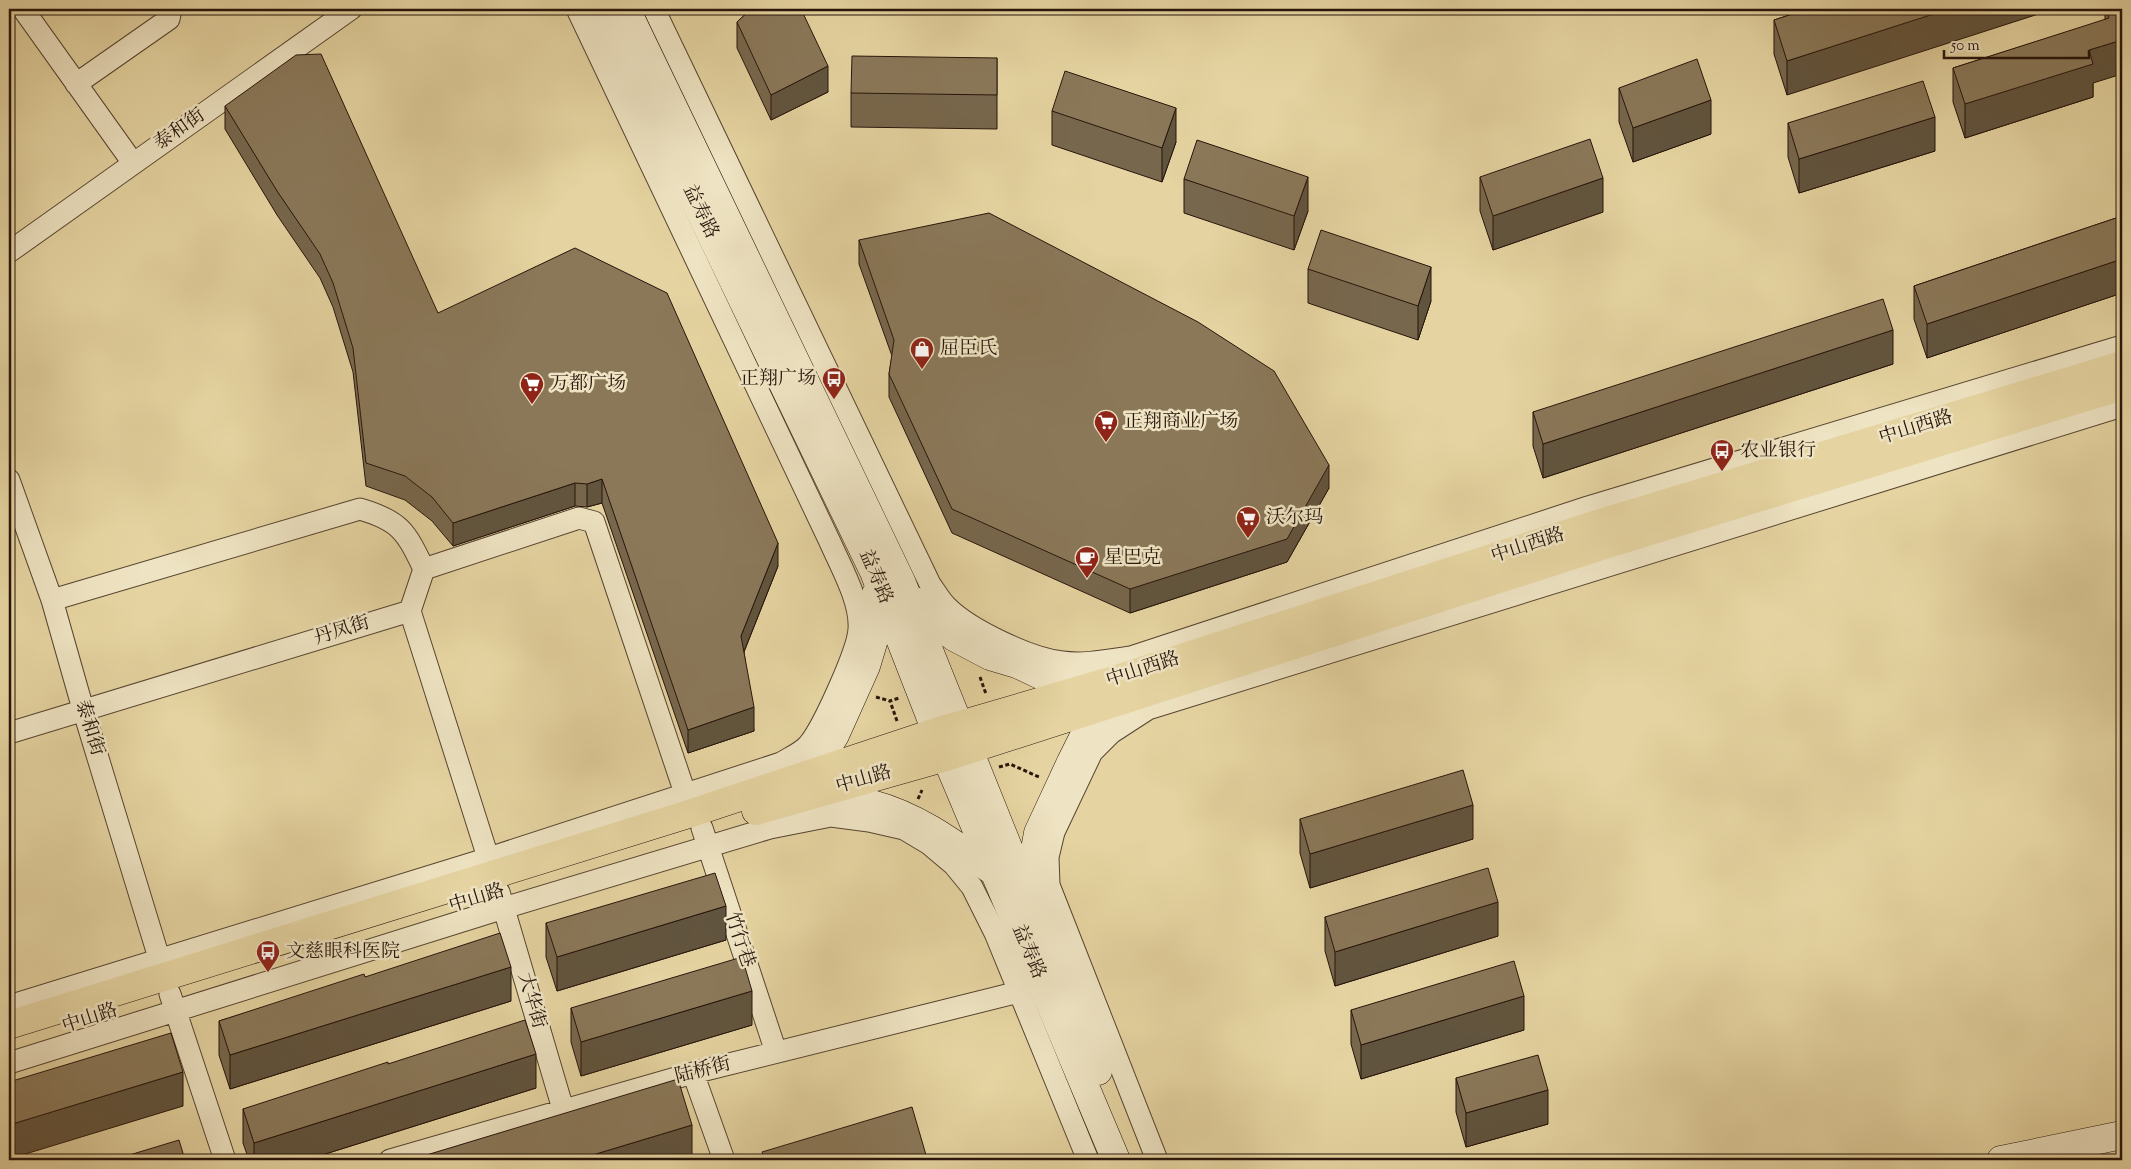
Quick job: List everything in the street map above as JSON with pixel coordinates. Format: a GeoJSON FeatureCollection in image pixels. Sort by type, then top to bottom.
{"type":"FeatureCollection","features":[{"type":"Feature","properties":{"kind":"main road","name":"益寿路"},"geometry":{"type":"LineString","coordinates":[[602,13],[874,572],[1030,901],[1134,1160]]}},
{"type":"Feature","properties":{"kind":"main road","name":"益寿路"},"geometry":{"type":"LineString","coordinates":[[602,13],[901,581],[994,872],[1116,1160]]}},
{"type":"Feature","properties":{"kind":"main road","name":"中山西路"},"geometry":{"type":"LineString","coordinates":[[1115,691],[1597,524],[2122,365]]}},
{"type":"Feature","properties":{"kind":"main road","name":"中山西路"},"geometry":{"type":"LineString","coordinates":[[953,741],[1608,544],[2122,386]]}},
{"type":"Feature","properties":{"kind":"main road"},"geometry":{"type":"LineString","coordinates":[[788,791],[818,762],[835,735],[866,666],[878,626],[874,572]]}},
{"type":"Feature","properties":{"kind":"main road"},"geometry":{"type":"LineString","coordinates":[[901,581],[926,616],[954,638],[990,656],[1017,664],[1051,680],[1115,691],[1085,734],[1038,833],[1032,866],[1030,901]]}},
{"type":"Feature","properties":{"kind":"main road","name":"中山路"},"geometry":{"type":"LineString","coordinates":[[9,1025],[167,985],[953,741]]}},
{"type":"Feature","properties":{"kind":"main road"},"geometry":{"type":"LineString","coordinates":[[788,791],[834,801],[871,804],[909,818],[950,841],[994,872]]}},
{"type":"Feature","properties":{"kind":"main road","name":"中山路"},"geometry":{"type":"LineString","coordinates":[[9,1045],[167,985]]}},
{"type":"Feature","properties":{"kind":"main road"},"geometry":{"type":"LineString","coordinates":[[2001,1160],[2122,1135]]}},
{"type":"Feature","properties":{"kind":"street"},"geometry":{"type":"LineString","coordinates":[[22,9],[133,163]]}},
{"type":"Feature","properties":{"kind":"street"},"geometry":{"type":"LineString","coordinates":[[76,84],[169,19],[171,9]]}},
{"type":"Feature","properties":{"kind":"street","name":"泰和街"},"geometry":{"type":"LineString","coordinates":[[9,252],[351,9]]}},
{"type":"Feature","properties":{"kind":"street"},"geometry":{"type":"LineString","coordinates":[[654,9],[930,584],[945,605],[963,620],[1000,641],[1062,662],[1094,662],[1131,657],[1588,507],[2122,346]]}},
{"type":"Feature","properties":{"kind":"street"},"geometry":{"type":"LineString","coordinates":[[9,1064],[167,985],[697,821],[809,745],[826,718],[852,656],[860,628],[854,597],[602,13]]}},
{"type":"Feature","properties":{"kind":"street"},"geometry":{"type":"LineString","coordinates":[[1157,1160],[1048,885],[1048,857],[1054,832],[1092,752],[1111,732],[1148,709],[2122,406]]}},
{"type":"Feature","properties":{"kind":"street","name":"泰和街"},"geometry":{"type":"LineString","coordinates":[[9,480],[52,600],[83,710],[167,985],[225,1160]]}},
{"type":"Feature","properties":{"kind":"street"},"geometry":{"type":"LineString","coordinates":[[52,600],[360,509],[384,516],[407,534],[424,569],[410,611],[496,883]]}},
{"type":"Feature","properties":{"kind":"street","name":"竹行巷"},"geometry":{"type":"LineString","coordinates":[[424,569],[579,518],[594,522],[776,1052]]}},
{"type":"Feature","properties":{"kind":"street","name":"丹凤街"},"geometry":{"type":"LineString","coordinates":[[9,733],[410,611]]}},
{"type":"Feature","properties":{"kind":"street"},"geometry":{"type":"LineString","coordinates":[[697,821],[770,828],[831,816],[869,821],[904,829],[930,844],[954,864],[972,887],[995,933],[1088,1160]]}},
{"type":"Feature","properties":{"kind":"street","name":"大华街"},"geometry":{"type":"LineString","coordinates":[[496,883],[563,1109]]}},
{"type":"Feature","properties":{"kind":"street"},"geometry":{"type":"LineString","coordinates":[[9,1006],[167,985]]}},
{"type":"Feature","properties":{"kind":"street","name":"陆桥街"},"geometry":{"type":"LineString","coordinates":[[390,1160],[693,1072],[1019,992]]}},
{"type":"Feature","properties":{"kind":"street"},"geometry":{"type":"LineString","coordinates":[[693,1072],[724,1160]]}},
{"type":"Feature","properties":{"kind":"building"},"geometry":{"type":"Polygon","coordinates":[[[750,9],[801,9],[828,66],[771,95],[737,22],[750,9]]]}},
{"type":"Feature","properties":{"kind":"building"},"geometry":{"type":"Polygon","coordinates":[[[1808,9],[1949,9],[1787,61],[1774,20],[1808,9]]]}},
{"type":"Feature","properties":{"kind":"building"},"geometry":{"type":"Polygon","coordinates":[[[2106,9],[2122,9],[2122,40],[2089,50],[2093,64],[1965,104],[1953,68],[2109,18],[2106,9]]]}},
{"type":"Feature","properties":{"kind":"building","name":"万都广场"},"geometry":{"type":"Polygon","coordinates":[[[321,54],[438,313],[575,248],[667,293],[778,543],[741,636],[754,707],[688,730],[602,479],[587,484],[575,483],[453,523],[432,497],[405,476],[366,463],[353,348],[333,283],[320,254],[277,191],[225,106],[296,55],[321,54]]]}},
{"type":"Feature","properties":{"kind":"building"},"geometry":{"type":"Polygon","coordinates":[[[852,56],[997,58],[997,95],[851,93],[852,56]]]}},
{"type":"Feature","properties":{"kind":"building"},"geometry":{"type":"Polygon","coordinates":[[[1697,59],[1711,100],[1633,128],[1619,88],[1697,59]]]}},
{"type":"Feature","properties":{"kind":"building"},"geometry":{"type":"Polygon","coordinates":[[[1065,71],[1176,108],[1162,148],[1052,111],[1065,71]]]}},
{"type":"Feature","properties":{"kind":"building"},"geometry":{"type":"Polygon","coordinates":[[[1923,81],[1935,117],[1799,159],[1788,123],[1923,81]]]}},
{"type":"Feature","properties":{"kind":"building"},"geometry":{"type":"Polygon","coordinates":[[[1590,139],[1603,178],[1493,216],[1480,177],[1590,139]]]}},
{"type":"Feature","properties":{"kind":"building"},"geometry":{"type":"Polygon","coordinates":[[[1197,140],[1308,177],[1294,216],[1184,179],[1197,140]]]}},
{"type":"Feature","properties":{"kind":"building","name":"正翔商业广场"},"geometry":{"type":"Polygon","coordinates":[[[989,213],[1198,322],[1274,371],[1329,465],[1287,539],[1130,589],[952,509],[889,374],[894,340],[859,240],[989,213]]]}},
{"type":"Feature","properties":{"kind":"building"},"geometry":{"type":"Polygon","coordinates":[[[2122,216],[2122,259],[1927,324],[1914,286],[2122,216]]]}},
{"type":"Feature","properties":{"kind":"building"},"geometry":{"type":"Polygon","coordinates":[[[1321,230],[1431,267],[1418,306],[1308,269],[1321,230]]]}},
{"type":"Feature","properties":{"kind":"building"},"geometry":{"type":"Polygon","coordinates":[[[1883,299],[1893,330],[1543,444],[1533,412],[1883,299]]]}},
{"type":"Feature","properties":{"kind":"building"},"geometry":{"type":"Polygon","coordinates":[[[1463,770],[1473,805],[1310,854],[1300,819],[1463,770]]]}},
{"type":"Feature","properties":{"kind":"building"},"geometry":{"type":"Polygon","coordinates":[[[1488,868],[1498,902],[1335,952],[1325,917],[1488,868]]]}},
{"type":"Feature","properties":{"kind":"building"},"geometry":{"type":"Polygon","coordinates":[[[715,873],[726,906],[557,957],[546,923],[715,873]]]}},
{"type":"Feature","properties":{"kind":"building"},"geometry":{"type":"Polygon","coordinates":[[[500,933],[511,967],[230,1055],[219,1021],[364,974],[365,977],[500,933]]]}},
{"type":"Feature","properties":{"kind":"building"},"geometry":{"type":"Polygon","coordinates":[[[742,957],[752,991],[581,1042],[571,1008],[742,957]]]}},
{"type":"Feature","properties":{"kind":"building"},"geometry":{"type":"Polygon","coordinates":[[[1514,961],[1524,996],[1361,1045],[1351,1010],[1514,961]]]}},
{"type":"Feature","properties":{"kind":"building"},"geometry":{"type":"Polygon","coordinates":[[[525,1020],[536,1054],[254,1143],[243,1109],[525,1020]]]}},
{"type":"Feature","properties":{"kind":"building"},"geometry":{"type":"Polygon","coordinates":[[[171,1033],[183,1072],[9,1125],[9,1082],[171,1033]]]}},
{"type":"Feature","properties":{"kind":"building"},"geometry":{"type":"Polygon","coordinates":[[[1538,1055],[1548,1090],[1466,1113],[1456,1078],[1538,1055]]]}},
{"type":"Feature","properties":{"kind":"building"},"geometry":{"type":"Polygon","coordinates":[[[678,1079],[692,1125],[576,1160],[410,1160],[678,1079]]]}},
{"type":"Feature","properties":{"kind":"building"},"geometry":{"type":"Polygon","coordinates":[[[912,1107],[926,1155],[908,1160],[765,1160],[762,1152],[912,1107]]]}},
{"type":"Feature","properties":{"kind":"building"},"geometry":{"type":"Polygon","coordinates":[[[179,1140],[185,1160],[113,1160],[179,1140]]]}},
{"type":"Feature","properties":{"kind":"place","name":"屈臣氏"},"geometry":{"type":"Point","coordinates":[922,370]}},
{"type":"Feature","properties":{"kind":"place","name":"正翔广场"},"geometry":{"type":"Point","coordinates":[834,400]}},
{"type":"Feature","properties":{"kind":"place","name":"万都广场"},"geometry":{"type":"Point","coordinates":[532,405]}},
{"type":"Feature","properties":{"kind":"place","name":"正翔商业广场"},"geometry":{"type":"Point","coordinates":[1106,443]}},
{"type":"Feature","properties":{"kind":"place","name":"农业银行"},"geometry":{"type":"Point","coordinates":[1722,472]}},
{"type":"Feature","properties":{"kind":"place","name":"沃尔玛"},"geometry":{"type":"Point","coordinates":[1248,539]}},
{"type":"Feature","properties":{"kind":"place","name":"星巴克"},"geometry":{"type":"Point","coordinates":[1087,579]}},
{"type":"Feature","properties":{"kind":"place","name":"文慈眼科医院"},"geometry":{"type":"Point","coordinates":[268,973]}}]}
